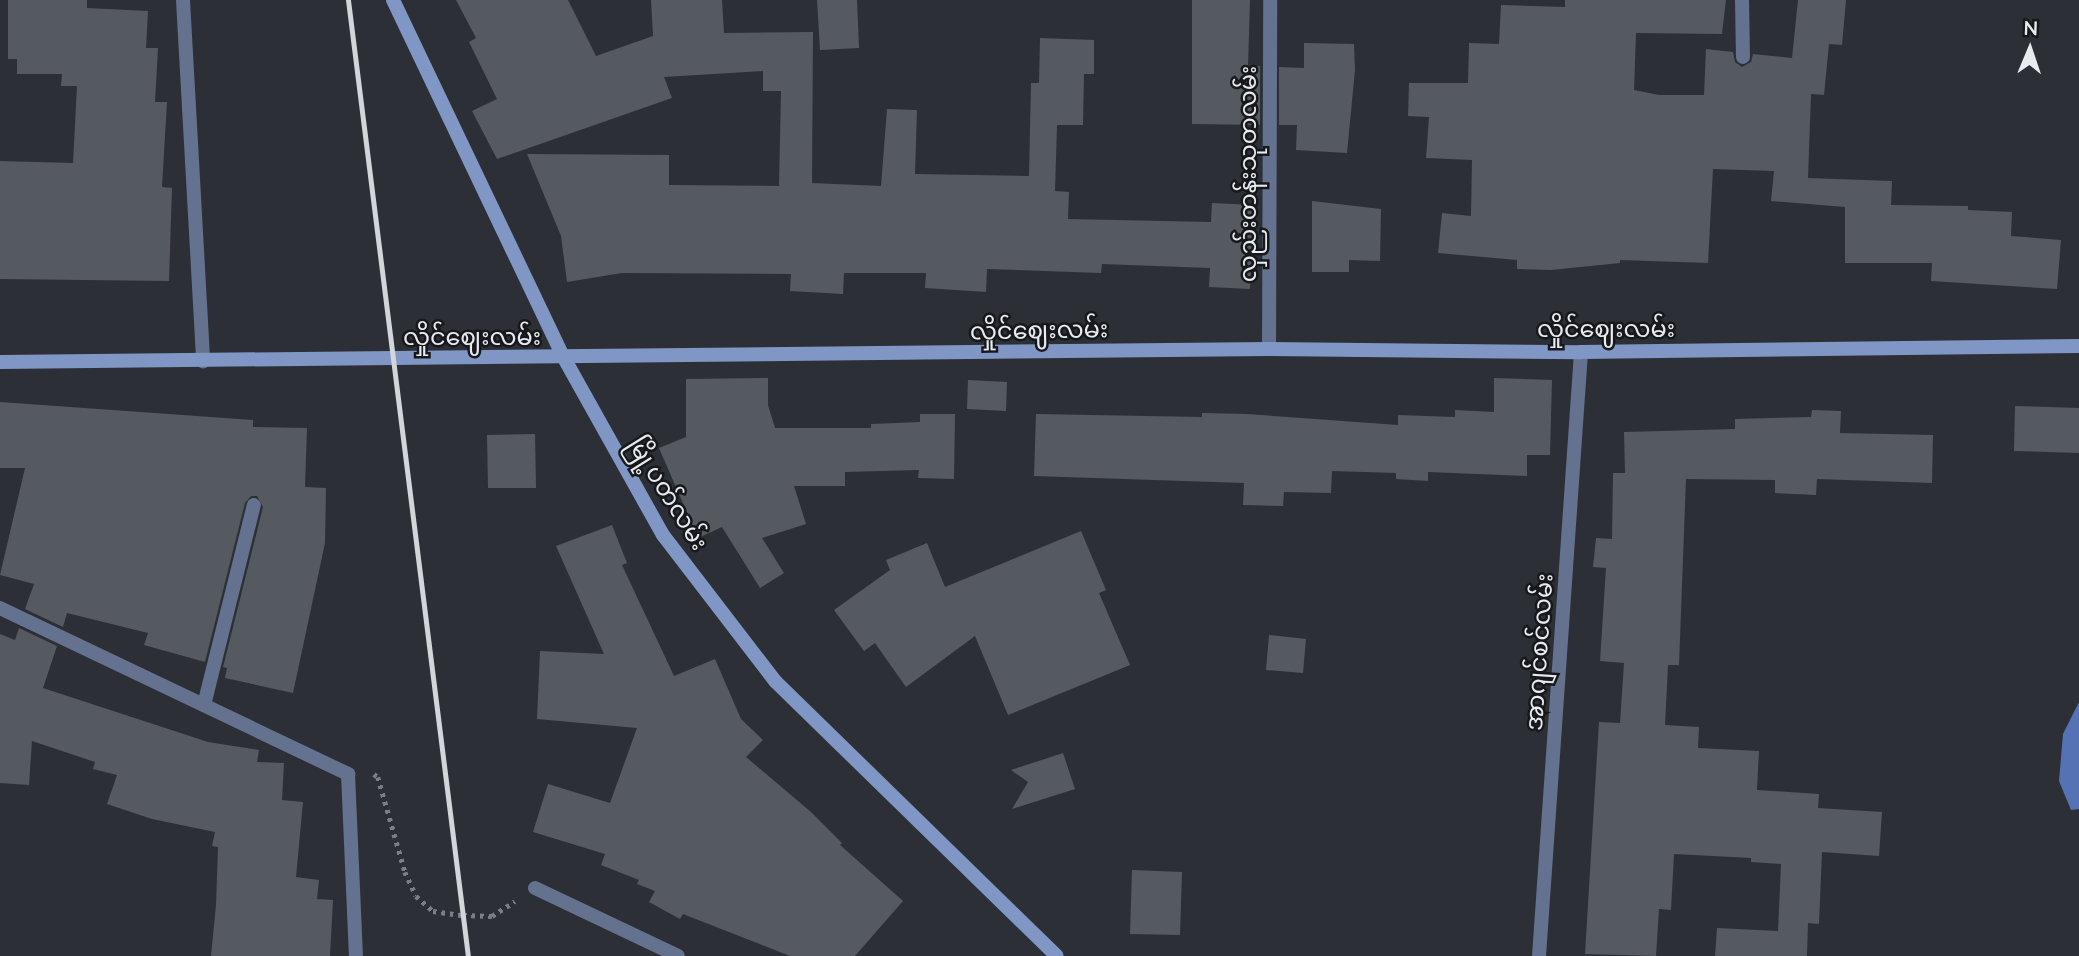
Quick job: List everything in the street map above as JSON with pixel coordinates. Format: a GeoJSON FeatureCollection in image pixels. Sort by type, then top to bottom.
{"type":"FeatureCollection","features":[{"type":"Feature","properties":{"kind":"street"},"geometry":{"type":"LineString","coordinates":[[183,0],[203,360]]}},
{"type":"Feature","properties":{"kind":"street","name":"မြို့ပတ်လမ်း"},"geometry":{"type":"LineString","coordinates":[[393,0],[564,358],[663,535],[776,682],[1057,956]]}},
{"type":"Feature","properties":{"kind":"street","name":"လှည်းတန်းသုတလမ်း"},"geometry":{"type":"LineString","coordinates":[[1269,349],[1270,0]]}},
{"type":"Feature","properties":{"kind":"street"},"geometry":{"type":"LineString","coordinates":[[1742,0],[1742,57]]}},
{"type":"Feature","properties":{"kind":"street","name":"လှိုင်ဈေးလမ်း"},"geometry":{"type":"LineString","coordinates":[[0,362],[1269,349],[1581,352],[2079,346]]}},
{"type":"Feature","properties":{"kind":"street","name":"အာဂျင်စင်လမ်း"},"geometry":{"type":"LineString","coordinates":[[1539,956],[1581,352]]}},
{"type":"Feature","properties":{"kind":"street"},"geometry":{"type":"LineString","coordinates":[[204,705],[254,505]]}},
{"type":"Feature","properties":{"kind":"street"},"geometry":{"type":"LineString","coordinates":[[0,608],[348,774],[356,956]]}},
{"type":"Feature","properties":{"kind":"street"},"geometry":{"type":"LineString","coordinates":[[536,888],[678,956]]}},
{"type":"Feature","properties":{"kind":"path"},"geometry":{"type":"LineString","coordinates":[[348,774],[365,767],[378,777],[405,872],[416,896],[433,911],[492,916],[536,888]]}},
{"type":"Feature","properties":{"kind":"water"},"geometry":{"type":"Polygon","coordinates":[[[2079,702],[2079,809],[2071,810],[2059,781],[2063,734],[2079,702]]]}},
{"type":"Feature","properties":{"kind":"building"},"geometry":{"type":"Polygon","coordinates":[[[8,0],[87,0],[87,8],[148,11],[146,48],[158,48],[155,102],[167,102],[162,187],[172,188],[169,281],[0,279],[0,161],[73,163],[77,86],[61,86],[62,74],[17,74],[17,59],[8,59],[8,0]]]}},
{"type":"Feature","properties":{"kind":"building"},"geometry":{"type":"Polygon","coordinates":[[[456,0],[568,0],[596,56],[653,36],[651,0],[722,0],[724,33],[813,32],[812,183],[881,186],[887,109],[917,110],[915,174],[1029,176],[1031,83],[1039,83],[1040,38],[1094,40],[1094,74],[1084,74],[1083,125],[1057,125],[1055,191],[1069,192],[1068,219],[1211,222],[1212,203],[1254,205],[1250,289],[1209,287],[1210,268],[1102,264],[1101,273],[987,269],[986,292],[925,288],[926,273],[844,273],[843,294],[790,291],[791,274],[622,273],[567,282],[561,236],[527,154],[669,155],[669,185],[779,186],[781,91],[763,91],[763,71],[664,77],[672,98],[497,159],[472,111],[497,99],[469,42],[476,38],[456,0]]]}},
{"type":"Feature","properties":{"kind":"building"},"geometry":{"type":"Polygon","coordinates":[[[817,0],[857,0],[859,48],[820,50],[817,0]]]}},
{"type":"Feature","properties":{"kind":"building"},"geometry":{"type":"Polygon","coordinates":[[[1192,0],[1250,0],[1248,66],[1260,66],[1260,125],[1192,124],[1192,0]]]}},
{"type":"Feature","properties":{"kind":"building"},"geometry":{"type":"Polygon","coordinates":[[[1565,0],[1726,0],[1722,34],[1636,33],[1634,90],[1659,95],[1704,95],[1706,49],[1733,52],[1735,62],[1742,67],[1751,62],[1753,54],[1792,58],[1798,0],[1846,0],[1842,45],[1829,44],[1824,95],[1811,94],[1808,178],[1892,181],[1891,205],[1968,206],[1968,210],[2012,212],[2011,236],[2061,240],[2057,289],[1931,281],[1932,263],[1845,263],[1845,207],[1771,201],[1774,171],[1713,169],[1708,263],[1620,260],[1620,263],[1551,270],[1517,269],[1517,260],[1438,253],[1442,213],[1471,216],[1472,160],[1426,158],[1429,117],[1408,116],[1409,83],[1468,83],[1469,43],[1499,44],[1501,5],[1565,7],[1565,0]]]}},
{"type":"Feature","properties":{"kind":"building"},"geometry":{"type":"Polygon","coordinates":[[[1304,43],[1354,44],[1355,70],[1347,153],[1296,150],[1297,125],[1279,125],[1279,67],[1304,68],[1304,43]]]}},
{"type":"Feature","properties":{"kind":"building"},"geometry":{"type":"Polygon","coordinates":[[[1312,201],[1381,209],[1380,261],[1349,260],[1349,272],[1312,272],[1312,201]]]}},
{"type":"Feature","properties":{"kind":"building"},"geometry":{"type":"Polygon","coordinates":[[[768,378],[768,405],[775,428],[871,428],[871,424],[920,422],[920,414],[955,414],[954,479],[918,478],[919,470],[845,472],[845,486],[794,486],[806,524],[762,538],[784,573],[760,588],[722,527],[698,538],[659,448],[686,437],[686,379],[768,378]]]}},
{"type":"Feature","properties":{"kind":"building"},"geometry":{"type":"Polygon","coordinates":[[[1494,378],[1552,380],[1550,455],[1527,455],[1527,476],[1428,472],[1428,481],[1396,479],[1396,473],[1332,471],[1331,493],[1284,492],[1283,506],[1243,505],[1244,483],[1034,476],[1036,414],[1202,417],[1202,413],[1247,414],[1398,425],[1398,415],[1455,417],[1455,410],[1494,412],[1494,378]]]}},
{"type":"Feature","properties":{"kind":"building"},"geometry":{"type":"Polygon","coordinates":[[[968,380],[1007,382],[1006,411],[967,409],[968,380]]]}},
{"type":"Feature","properties":{"kind":"building"},"geometry":{"type":"Polygon","coordinates":[[[0,402],[253,420],[253,427],[307,428],[305,487],[326,488],[325,543],[293,693],[225,678],[227,668],[223,667],[263,507],[257,496],[251,496],[245,503],[205,662],[144,645],[148,633],[67,613],[63,627],[25,609],[34,584],[0,575],[25,468],[0,468],[0,402]]]}},
{"type":"Feature","properties":{"kind":"building"},"geometry":{"type":"Polygon","coordinates":[[[2015,406],[2079,408],[2079,453],[2014,451],[2015,406]]]}},
{"type":"Feature","properties":{"kind":"building"},"geometry":{"type":"Polygon","coordinates":[[[1812,410],[1841,411],[1840,433],[1933,435],[1932,483],[1817,479],[1816,495],[1775,493],[1775,480],[1686,479],[1679,665],[1668,665],[1665,725],[1699,727],[1698,748],[1759,751],[1757,790],[1819,794],[1818,808],[1882,812],[1879,856],[1822,852],[1819,924],[1808,923],[1807,956],[1715,956],[1717,928],[1778,931],[1781,864],[1751,862],[1751,858],[1674,854],[1671,910],[1659,909],[1656,956],[1585,954],[1599,722],[1620,723],[1624,663],[1600,661],[1606,568],[1593,567],[1596,538],[1612,539],[1613,473],[1625,473],[1624,432],[1735,429],[1735,419],[1811,417],[1812,410]]]}},
{"type":"Feature","properties":{"kind":"building"},"geometry":{"type":"Polygon","coordinates":[[[535,434],[536,488],[488,488],[487,435],[535,434]]]}},
{"type":"Feature","properties":{"kind":"building"},"geometry":{"type":"Polygon","coordinates":[[[612,525],[627,563],[622,565],[674,676],[715,659],[741,719],[763,740],[746,757],[811,812],[842,843],[840,845],[903,901],[855,956],[790,956],[683,914],[680,919],[649,902],[655,891],[637,884],[639,880],[601,865],[605,854],[533,832],[548,784],[610,803],[637,728],[537,719],[540,651],[604,654],[556,546],[612,525]]]}},
{"type":"Feature","properties":{"kind":"building"},"geometry":{"type":"Polygon","coordinates":[[[1081,531],[1106,590],[1099,593],[1130,665],[1008,715],[975,636],[906,687],[875,643],[864,651],[834,610],[890,570],[886,560],[927,543],[945,587],[1081,531]]]}},
{"type":"Feature","properties":{"kind":"building"},"geometry":{"type":"Polygon","coordinates":[[[19,628],[57,646],[43,688],[208,742],[259,750],[257,762],[284,763],[282,800],[303,802],[296,877],[319,880],[317,899],[333,900],[330,956],[211,956],[218,847],[212,846],[215,832],[152,819],[107,804],[117,775],[93,769],[95,762],[32,741],[29,785],[0,783],[0,634],[15,640],[19,628]]]}},
{"type":"Feature","properties":{"kind":"building"},"geometry":{"type":"Polygon","coordinates":[[[1269,635],[1306,639],[1303,673],[1266,670],[1269,635]]]}},
{"type":"Feature","properties":{"kind":"building"},"geometry":{"type":"Polygon","coordinates":[[[1063,753],[1075,789],[1012,809],[1028,782],[1011,770],[1063,753]]]}},
{"type":"Feature","properties":{"kind":"building"},"geometry":{"type":"Polygon","coordinates":[[[1132,870],[1182,872],[1180,935],[1130,934],[1132,870]]]}},
{"type":"Feature","properties":{"kind":"railway"},"geometry":{"type":"LineString","coordinates":[[348,0],[468,956]]}}]}
